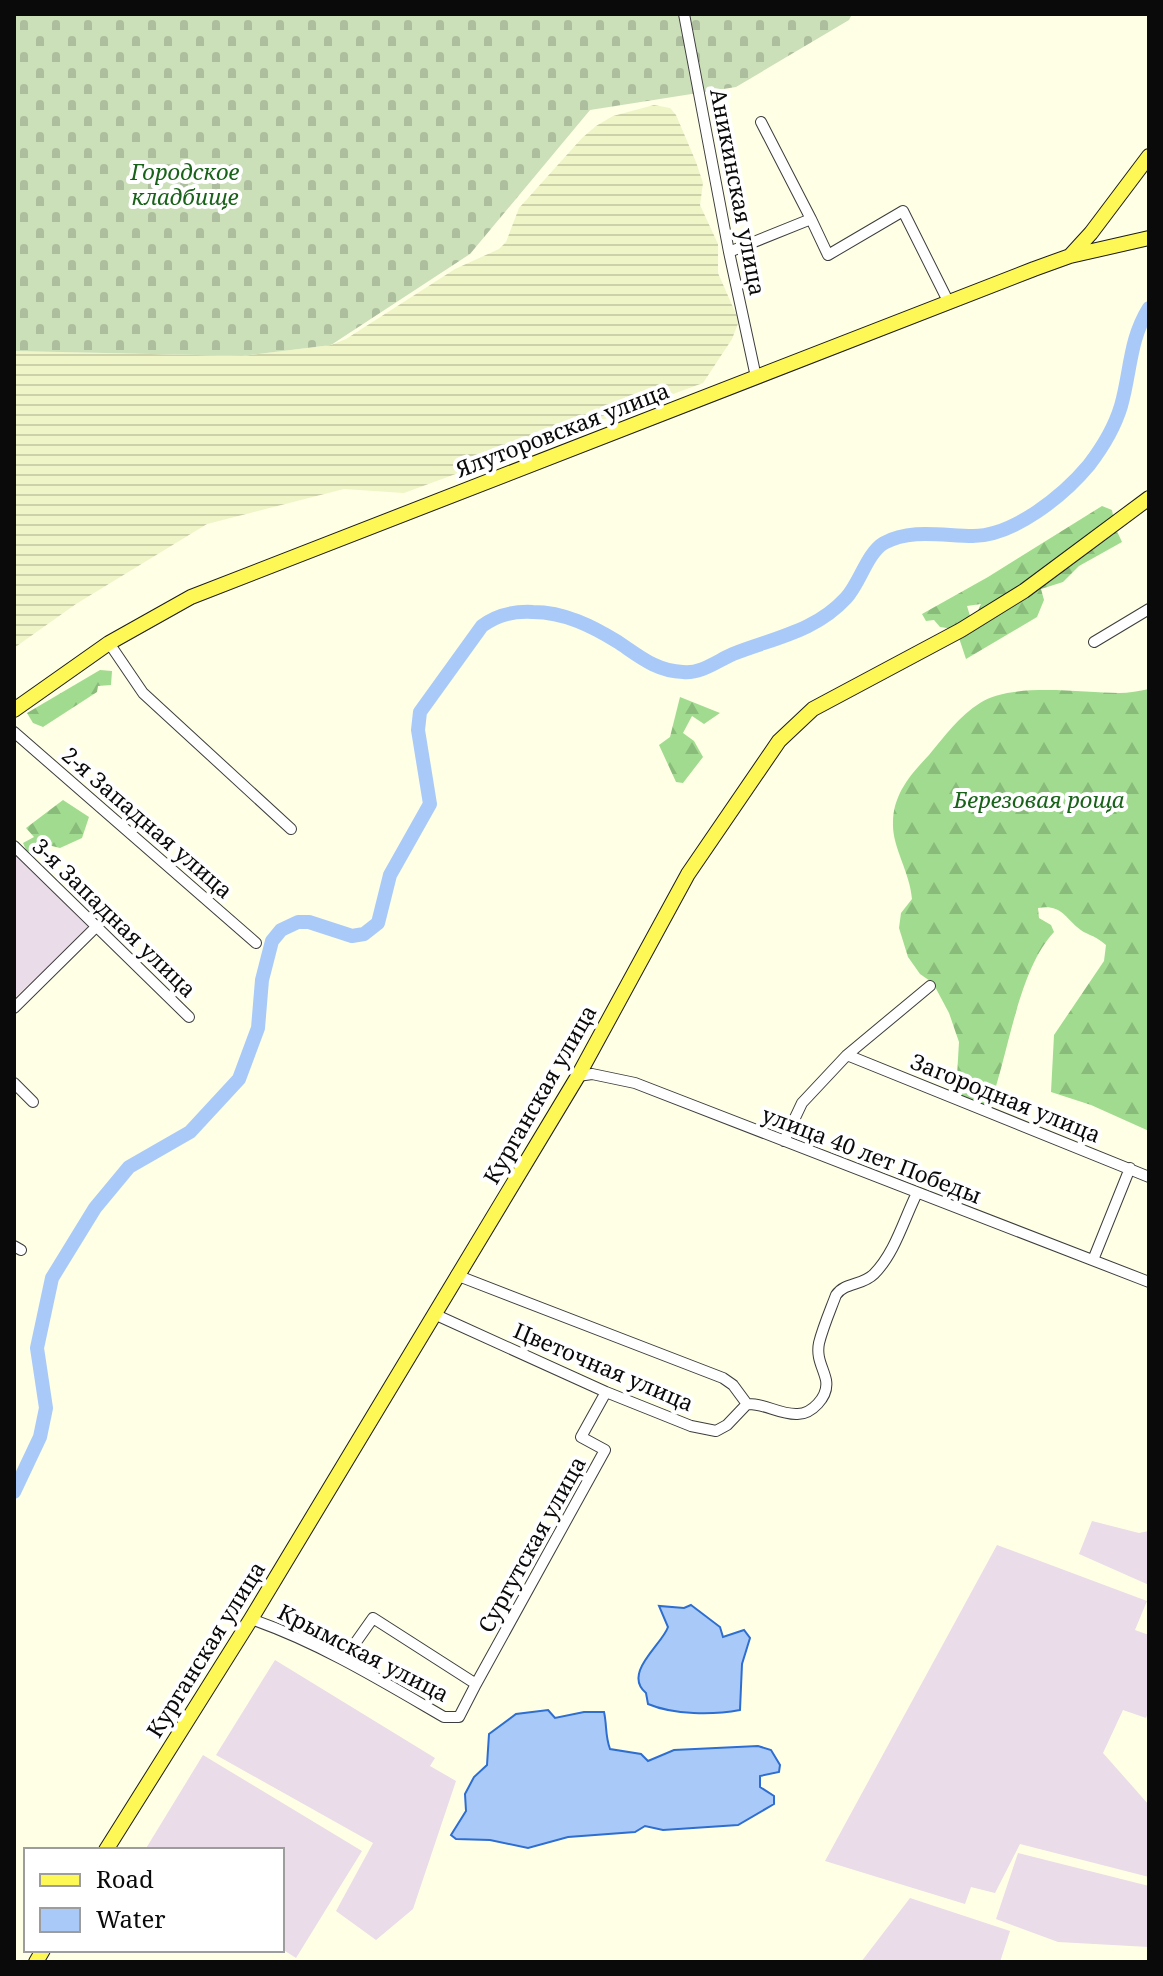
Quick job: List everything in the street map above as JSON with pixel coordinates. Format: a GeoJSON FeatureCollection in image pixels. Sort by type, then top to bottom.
{"type":"FeatureCollection","features":[{"type":"Feature","properties":{"kind":"main road"},"geometry":{"type":"LineString","coordinates":[[1070,256],[1149,156]]}},
{"type":"Feature","properties":{"kind":"main road"},"geometry":{"type":"LineString","coordinates":[[1104,215],[1106,230],[1123,244]]}},
{"type":"Feature","properties":{"kind":"main road","name":"Ялуторовская улица"},"geometry":{"type":"LineString","coordinates":[[14,710],[109,643],[201,593],[1070,256],[1149,238]]}},
{"type":"Feature","properties":{"kind":"main road","name":"Курганская улица"},"geometry":{"type":"LineString","coordinates":[[107,1848],[251,1619],[578,1076],[688,874],[779,741],[813,709],[961,630],[1024,591],[1149,498]]}},
{"type":"Feature","properties":{"kind":"street","name":"Аникинская улица"},"geometry":{"type":"LineString","coordinates":[[684,14],[756,377]]}},
{"type":"Feature","properties":{"kind":"street"},"geometry":{"type":"LineString","coordinates":[[761,122],[828,255],[903,211],[949,303]]}},
{"type":"Feature","properties":{"kind":"street"},"geometry":{"type":"LineString","coordinates":[[729,252],[811,219]]}},
{"type":"Feature","properties":{"kind":"street"},"geometry":{"type":"LineString","coordinates":[[1094,642],[1149,609]]}},
{"type":"Feature","properties":{"kind":"street"},"geometry":{"type":"LineString","coordinates":[[109,643],[143,693],[291,829]]}},
{"type":"Feature","properties":{"kind":"street","name":"2-я Западная улица"},"geometry":{"type":"LineString","coordinates":[[14,732],[256,943]]}},
{"type":"Feature","properties":{"kind":"street","name":"3-я Западная улица"},"geometry":{"type":"LineString","coordinates":[[14,846],[189,1017]]}},
{"type":"Feature","properties":{"kind":"street"},"geometry":{"type":"LineString","coordinates":[[14,1008],[96,927]]}},
{"type":"Feature","properties":{"kind":"street"},"geometry":{"type":"LineString","coordinates":[[784,1141],[802,1103],[847,1055],[930,986]]}},
{"type":"Feature","properties":{"kind":"street","name":"Загородная улица"},"geometry":{"type":"LineString","coordinates":[[847,1055],[1149,1177]]}},
{"type":"Feature","properties":{"kind":"street","name":"улица 40 лет Победы"},"geometry":{"type":"LineString","coordinates":[[578,1076],[592,1074],[635,1083],[1149,1282]]}},
{"type":"Feature","properties":{"kind":"street"},"geometry":{"type":"LineString","coordinates":[[14,1083],[33,1102]]}},
{"type":"Feature","properties":{"kind":"street"},"geometry":{"type":"LineString","coordinates":[[1093,1260],[1130,1168]]}},
{"type":"Feature","properties":{"kind":"street"},"geometry":{"type":"LineString","coordinates":[[456,1275],[723,1378],[733,1385],[747,1404],[757,1403],[799,1415],[810,1411],[818,1403],[825,1388],[818,1354],[836,1295],[848,1285],[867,1280],[886,1260],[917,1193]]}},
{"type":"Feature","properties":{"kind":"street","name":"Цветочная улица"},"geometry":{"type":"LineString","coordinates":[[434,1314],[606,1392],[676,1420],[716,1431],[727,1425],[747,1404]]}},
{"type":"Feature","properties":{"kind":"street","name":"Сургутская улица"},"geometry":{"type":"LineString","coordinates":[[476,1684],[605,1450],[581,1437],[606,1392]]}},
{"type":"Feature","properties":{"kind":"street"},"geometry":{"type":"LineString","coordinates":[[344,1659],[373,1618],[476,1684]]}},
{"type":"Feature","properties":{"kind":"street","name":"Крымская улица"},"geometry":{"type":"LineString","coordinates":[[251,1619],[344,1659],[444,1717],[459,1717],[476,1684]]}},
{"type":"Feature","properties":{"kind":"shaded area"},"geometry":{"type":"Polygon","coordinates":[[[14,853],[88,927],[14,999],[14,853]]]}},
{"type":"Feature","properties":{"kind":"shaded area"},"geometry":{"type":"Polygon","coordinates":[[[1092,1521],[1139,1533],[1149,1531],[1149,1585],[1079,1554],[1092,1521]]]}},
{"type":"Feature","properties":{"kind":"shaded area"},"geometry":{"type":"Polygon","coordinates":[[[997,1545],[1147,1601],[1135,1630],[1149,1635],[1149,1710],[1146,1718],[1123,1710],[1103,1753],[1149,1805],[1149,1877],[1020,1844],[995,1893],[971,1887],[965,1904],[825,1861],[997,1545]]]}},
{"type":"Feature","properties":{"kind":"shaded area"},"geometry":{"type":"Polygon","coordinates":[[[275,1660],[435,1758],[430,1766],[456,1781],[413,1909],[376,1940],[336,1911],[373,1843],[216,1755],[275,1660]]]}},
{"type":"Feature","properties":{"kind":"shaded area"},"geometry":{"type":"Polygon","coordinates":[[[203,1755],[362,1851],[296,1958],[284,1950],[284,1848],[146,1848],[203,1755]]]}},
{"type":"Feature","properties":{"kind":"shaded area"},"geometry":{"type":"Polygon","coordinates":[[[1018,1853],[1149,1886],[1149,1947],[1058,1942],[996,1919],[1018,1853]]]}},
{"type":"Feature","properties":{"kind":"shaded area"},"geometry":{"type":"Polygon","coordinates":[[[910,1898],[1010,1931],[1000,1962],[861,1962],[910,1898]]]}},
{"type":"Feature","properties":{"kind":"green space","name":"Городское кладбище"},"geometry":{"type":"Polygon","coordinates":[[[14,14],[852,14],[849,20],[736,87],[590,110],[470,254],[331,345],[242,356],[14,351],[14,14]]]}},
{"type":"Feature","properties":{"kind":"green space"},"geometry":{"type":"Polygon","coordinates":[[[654,105],[670,108],[676,115],[696,162],[703,183],[700,205],[718,244],[718,273],[739,321],[732,339],[703,383],[404,493],[344,489],[207,524],[76,604],[14,648],[14,351],[242,356],[331,345],[346,339],[455,269],[499,249],[506,242],[519,208],[582,138],[613,116],[654,105]]]}},
{"type":"Feature","properties":{"kind":"green space"},"geometry":{"type":"Polygon","coordinates":[[[1102,506],[1112,510],[1122,542],[1079,566],[1063,582],[1041,589],[1044,600],[1037,617],[966,659],[958,635],[969,630],[981,604],[967,606],[970,616],[961,630],[940,627],[934,620],[926,621],[922,614],[1102,506]]]}},
{"type":"Feature","properties":{"kind":"green space"},"geometry":{"type":"Polygon","coordinates":[[[100,670],[112,671],[111,685],[98,686],[97,692],[43,727],[33,723],[27,713],[100,670]]]}},
{"type":"Feature","properties":{"kind":"green space","name":"Березовая роща"},"geometry":{"type":"Polygon","coordinates":[[[1149,689],[1149,1131],[1091,1105],[1051,1092],[1054,1035],[1104,961],[1106,945],[1051,908],[1038,908],[1039,918],[1051,925],[1054,932],[1041,949],[1022,991],[989,1107],[956,1093],[959,1042],[949,1013],[933,983],[920,974],[908,957],[899,928],[901,913],[912,899],[893,832],[896,803],[904,785],[959,720],[980,703],[994,697],[1028,691],[1119,693],[1149,689]]]}},
{"type":"Feature","properties":{"kind":"green space"},"geometry":{"type":"Polygon","coordinates":[[[680,697],[720,713],[704,724],[692,716],[683,733],[694,741],[703,757],[683,783],[676,782],[659,745],[670,737],[680,697]]]}},
{"type":"Feature","properties":{"kind":"green space"},"geometry":{"type":"Polygon","coordinates":[[[63,800],[89,817],[82,838],[60,848],[48,845],[27,852],[23,843],[34,837],[26,828],[63,800]]]}},
{"type":"Feature","properties":{"kind":"water"},"geometry":{"type":"Polygon","coordinates":[[[691,1605],[720,1627],[723,1637],[744,1630],[750,1638],[742,1664],[740,1710],[694,1713],[648,1704],[638,1677],[646,1659],[668,1627],[659,1606],[684,1608],[691,1605]]]}},
{"type":"Feature","properties":{"kind":"water"},"geometry":{"type":"Polygon","coordinates":[[[548,1710],[555,1718],[584,1712],[604,1712],[610,1749],[641,1754],[648,1761],[674,1750],[758,1746],[771,1750],[780,1765],[779,1772],[760,1776],[760,1787],[774,1796],[774,1804],[738,1825],[663,1830],[645,1826],[635,1832],[568,1837],[528,1848],[490,1840],[456,1839],[451,1835],[466,1811],[465,1794],[474,1777],[487,1765],[489,1734],[516,1714],[548,1710]]]}},
{"type":"Feature","properties":{"kind":"waterway"},"geometry":{"type":"LineString","coordinates":[[14,1492],[40,1437],[46,1408],[37,1348],[52,1278],[95,1208],[129,1167],[190,1132],[239,1079],[258,1028],[262,980],[272,941],[281,930],[298,922],[309,922],[352,936],[364,934],[378,923],[390,875],[430,804],[418,730],[420,712],[482,626],[513,613],[556,614],[598,631],[656,666],[690,672],[793,633],[834,610],[846,598],[873,554],[884,543],[916,534],[989,534],[1037,512],[1066,489],[1079,477],[1108,437],[1121,406],[1134,344],[1149,308]]}}]}
